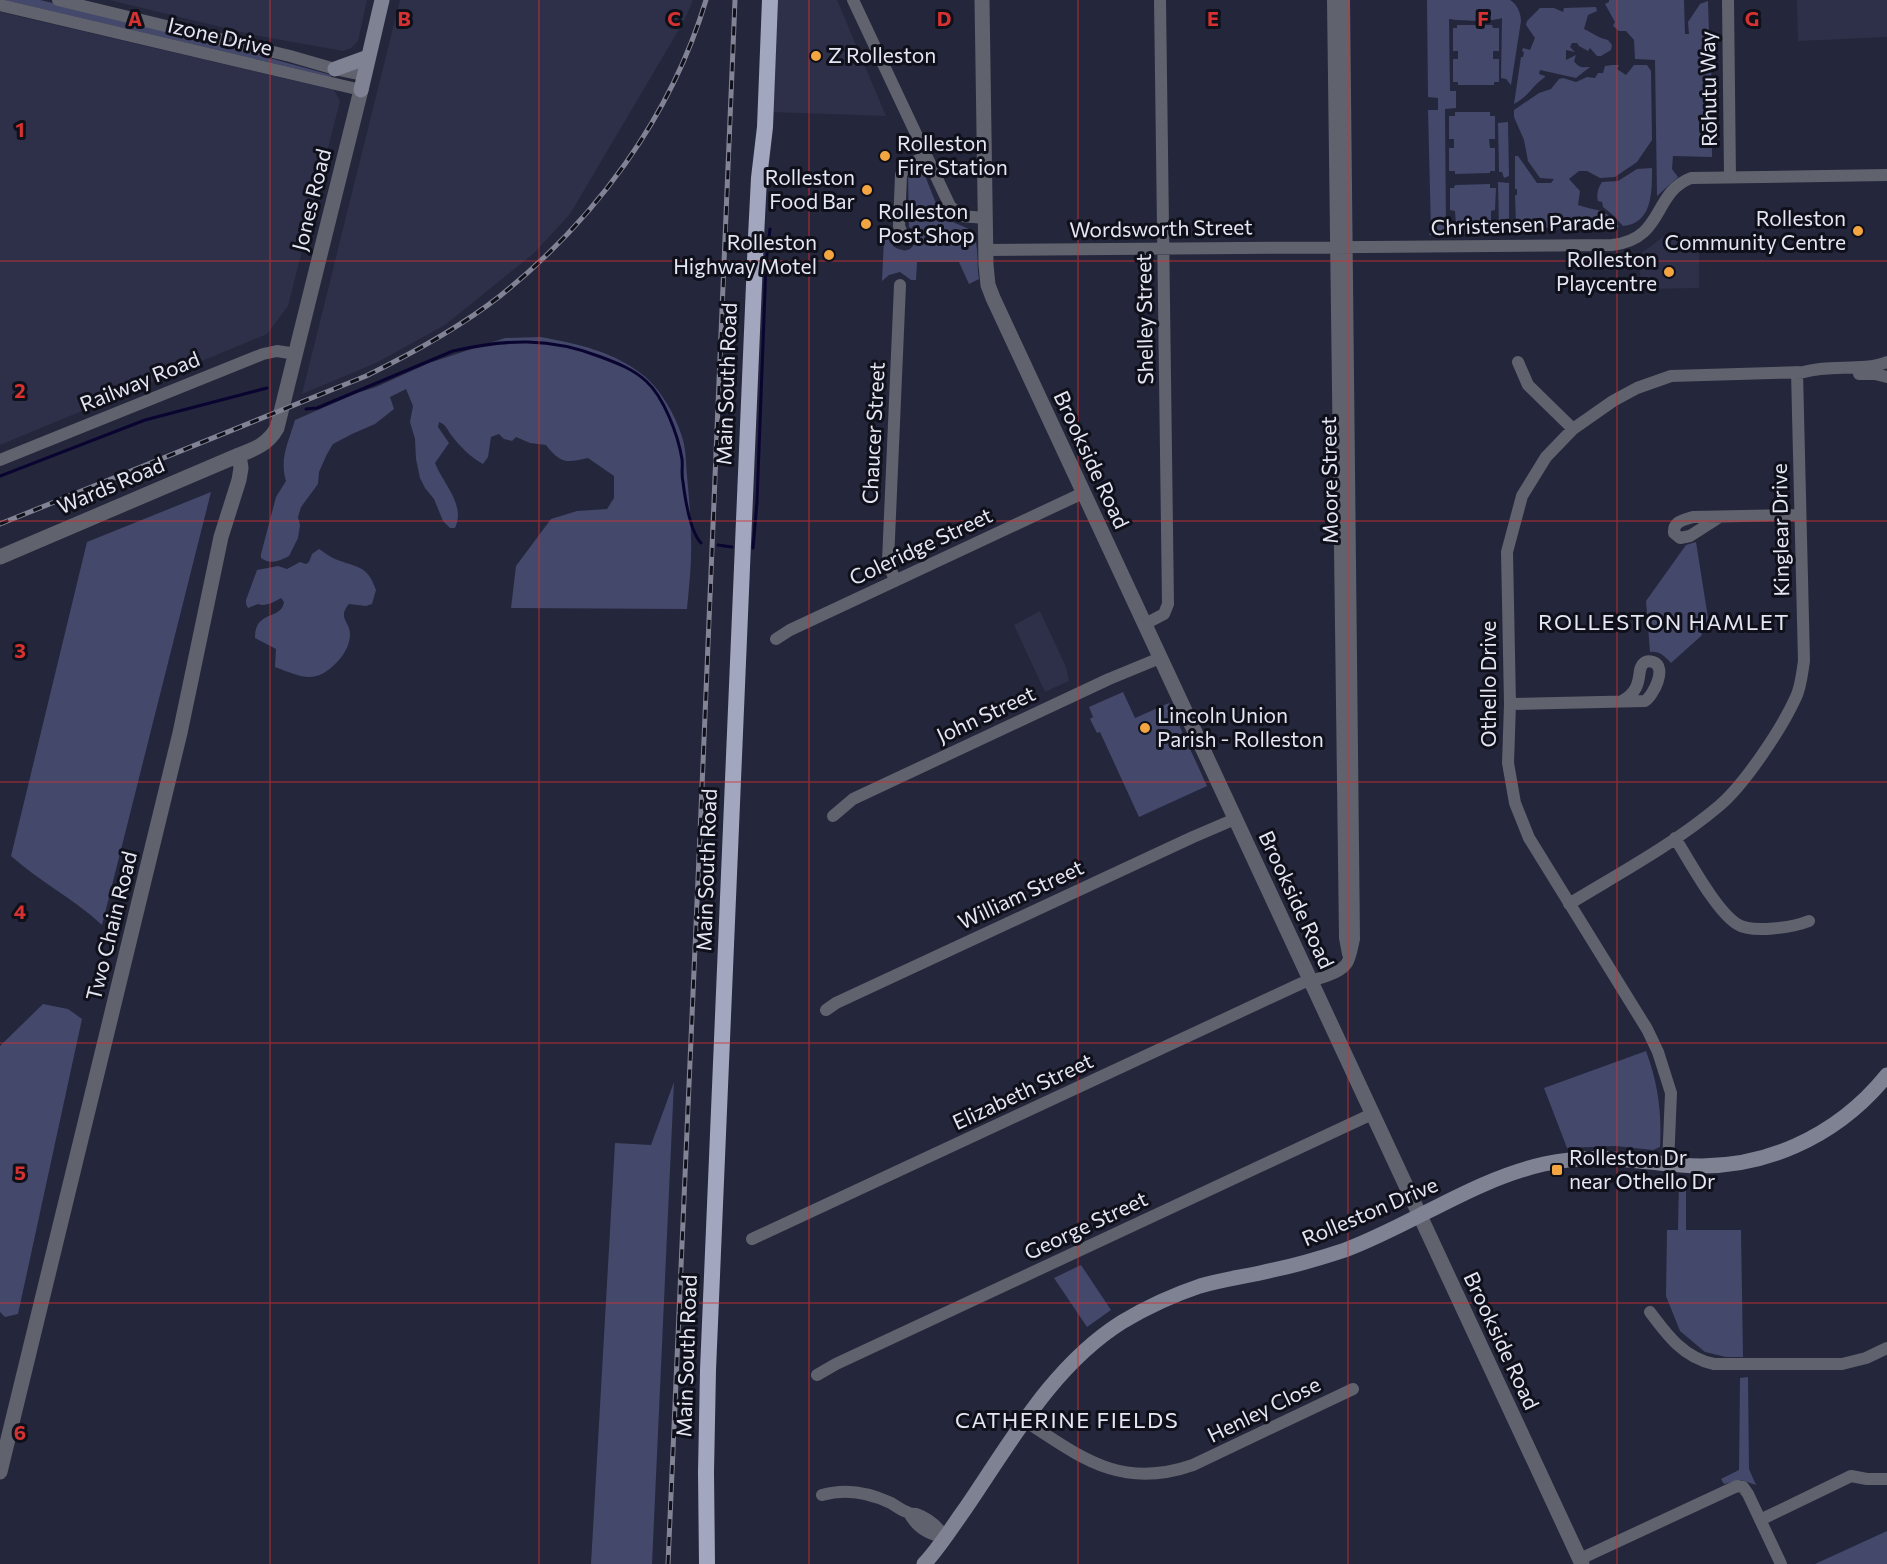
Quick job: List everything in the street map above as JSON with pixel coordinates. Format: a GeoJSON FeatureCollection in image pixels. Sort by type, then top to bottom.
{"type":"FeatureCollection","features":[{"type":"Feature","properties":{"kind":"highway","name":"Main South Road"},"geometry":{"type":"LineString","coordinates":[[759,178],[757,125],[760,0]]}},
{"type":"Feature","properties":{"kind":"highway","name":"Main South Road"},"geometry":{"type":"LineString","coordinates":[[707,1564],[708,1370],[759,178],[765,127],[770,0]]}},
{"type":"Feature","properties":{"kind":"highway"},"geometry":{"type":"LineString","coordinates":[[706,1492],[712,1507],[716,1564]]}},
{"type":"Feature","properties":{"kind":"main road","name":"Jones Road"},"geometry":{"type":"LineString","coordinates":[[361,90],[382,0]]}},
{"type":"Feature","properties":{"kind":"main road"},"geometry":{"type":"LineString","coordinates":[[335,69],[368,57]]}},
{"type":"Feature","properties":{"kind":"main road","name":"Rolleston Drive"},"geometry":{"type":"LineString","coordinates":[[924,1564],[1055,1381],[1076,1359],[1109,1331],[1148,1308],[1200,1286],[1288,1267],[1330,1255],[1373,1239],[1500,1178],[1548,1163],[1607,1158],[1699,1166],[1755,1160],[1790,1149],[1822,1133],[1865,1100],[1886,1078]]}},
{"type":"Feature","properties":{"kind":"street","name":"Izone Drive"},"geometry":{"type":"LineString","coordinates":[[58,0],[364,75]]}},
{"type":"Feature","properties":{"kind":"street"},"geometry":{"type":"LineString","coordinates":[[853,0],[952,210],[964,217],[985,218]]}},
{"type":"Feature","properties":{"kind":"street","name":"Brookside Road"},"geometry":{"type":"LineString","coordinates":[[982,0],[986,274],[993,298],[1581,1562]]}},
{"type":"Feature","properties":{"kind":"street","name":"Shelley Street"},"geometry":{"type":"LineString","coordinates":[[1144,624],[1164,614],[1168,604],[1160,0]]}},
{"type":"Feature","properties":{"kind":"street","name":"Moore Street"},"geometry":{"type":"LineString","coordinates":[[1310,981],[1344,967],[1354,939],[1341,246],[1333,0]]}},
{"type":"Feature","properties":{"kind":"street","name":"Moore Street"},"geometry":{"type":"LineString","coordinates":[[1341,246],[1344,0]]}},
{"type":"Feature","properties":{"kind":"street","name":"Rōhutu Way"},"geometry":{"type":"LineString","coordinates":[[1728,0],[1730,177]]}},
{"type":"Feature","properties":{"kind":"street","name":"Izone Drive"},"geometry":{"type":"LineString","coordinates":[[0,5],[361,90]]}},
{"type":"Feature","properties":{"kind":"street","name":"Jones Road"},"geometry":{"type":"LineString","coordinates":[[239,455],[261,446],[270,439],[277,428],[361,90]]}},
{"type":"Feature","properties":{"kind":"street"},"geometry":{"type":"LineString","coordinates":[[904,238],[899,226],[901,175],[906,166],[926,156]]}},
{"type":"Feature","properties":{"kind":"street","name":"Christensen Parade"},"geometry":{"type":"LineString","coordinates":[[1341,246],[1619,244],[1636,237],[1651,226],[1671,191],[1683,181],[1697,177],[1887,175]]}},
{"type":"Feature","properties":{"kind":"street","name":"Wordsworth Street"},"geometry":{"type":"LineString","coordinates":[[986,250],[1341,246]]}},
{"type":"Feature","properties":{"kind":"street","name":"Chaucer Street"},"geometry":{"type":"LineString","coordinates":[[895,581],[888,561],[900,285]]}},
{"type":"Feature","properties":{"kind":"street","name":"Railway Road"},"geometry":{"type":"LineString","coordinates":[[0,460],[263,354],[277,351],[296,354]]}},
{"type":"Feature","properties":{"kind":"street"},"geometry":{"type":"LineString","coordinates":[[1518,362],[1528,385],[1574,429]]}},
{"type":"Feature","properties":{"kind":"street","name":"Othello Drive"},"geometry":{"type":"LineString","coordinates":[[1801,372],[1818,368],[1870,367],[1887,362]]}},
{"type":"Feature","properties":{"kind":"street","name":"Othello Drive"},"geometry":{"type":"LineString","coordinates":[[1668,1164],[1671,1093],[1658,1052],[1647,1029],[1529,838],[1515,804],[1508,763],[1510,704],[1507,552],[1510,536],[1522,496],[1546,457],[1574,429],[1613,401],[1636,388],[1671,376],[1801,372],[1871,374],[1887,377]]}},
{"type":"Feature","properties":{"kind":"street","name":"Kinglear Drive"},"geometry":{"type":"LineString","coordinates":[[1569,904],[1675,838],[1720,805],[1733,792],[1761,755],[1797,695],[1804,662],[1799,515],[1801,372]]}},
{"type":"Feature","properties":{"kind":"street","name":"Wards Road"},"geometry":{"type":"LineString","coordinates":[[0,557],[239,455]]}},
{"type":"Feature","properties":{"kind":"street","name":"Two Chain Road"},"geometry":{"type":"LineString","coordinates":[[0,1472],[177,745],[221,537],[240,476],[239,455]]}},
{"type":"Feature","properties":{"kind":"street","name":"Coleridge Street"},"geometry":{"type":"LineString","coordinates":[[776,639],[790,630],[1083,493]]}},
{"type":"Feature","properties":{"kind":"street"},"geometry":{"type":"LineString","coordinates":[[1718,518],[1799,515]]}},
{"type":"Feature","properties":{"kind":"street","name":"John Street"},"geometry":{"type":"LineString","coordinates":[[833,816],[853,799],[1160,658]]}},
{"type":"Feature","properties":{"kind":"street"},"geometry":{"type":"LineString","coordinates":[[1510,704],[1622,701]]}},
{"type":"Feature","properties":{"kind":"street","name":"William Street"},"geometry":{"type":"LineString","coordinates":[[826,1010],[1235,819]]}},
{"type":"Feature","properties":{"kind":"street"},"geometry":{"type":"LineString","coordinates":[[1675,838],[1720,908],[1739,926],[1762,929],[1795,927],[1809,921]]}},
{"type":"Feature","properties":{"kind":"street","name":"Elizabeth Street"},"geometry":{"type":"LineString","coordinates":[[752,1239],[1310,981]]}},
{"type":"Feature","properties":{"kind":"street","name":"George Street"},"geometry":{"type":"LineString","coordinates":[[817,1375],[1372,1114]]}},
{"type":"Feature","properties":{"kind":"street"},"geometry":{"type":"LineString","coordinates":[[1650,1312],[1665,1333],[1682,1349],[1697,1359],[1714,1364],[1842,1364],[1862,1360],[1887,1348]]}},
{"type":"Feature","properties":{"kind":"street","name":"Henley Close"},"geometry":{"type":"LineString","coordinates":[[1025,1421],[1095,1464],[1114,1470],[1153,1474],[1193,1465],[1353,1389]]}},
{"type":"Feature","properties":{"kind":"street"},"geometry":{"type":"LineString","coordinates":[[1760,1520],[1851,1476],[1887,1479]]}},
{"type":"Feature","properties":{"kind":"street"},"geometry":{"type":"LineString","coordinates":[[1581,1562],[1737,1486],[1746,1491],[1780,1564]]}},
{"type":"Feature","properties":{"kind":"street"},"geometry":{"type":"LineString","coordinates":[[822,1495],[839,1491],[863,1493],[931,1522],[939,1527],[945,1537]]}},
{"type":"Feature","properties":{"kind":"shaded area"},"geometry":{"type":"Polygon","coordinates":[[[4,0],[40,0],[194,37],[331,75],[331,77],[4,0]]]}},
{"type":"Feature","properties":{"kind":"shaded area"},"geometry":{"type":"Polygon","coordinates":[[[109,0],[367,0],[358,41],[351,48],[343,51],[254,35],[109,0]]]}},
{"type":"Feature","properties":{"kind":"shaded area"},"geometry":{"type":"Polygon","coordinates":[[[400,0],[693,0],[684,21],[570,214],[534,253],[445,325],[376,363],[302,394],[400,0]]]}},
{"type":"Feature","properties":{"kind":"shaded area"},"geometry":{"type":"Polygon","coordinates":[[[777,0],[837,0],[886,116],[770,112],[777,0]]]}},
{"type":"Feature","properties":{"kind":"shaded area"},"geometry":{"type":"Polygon","coordinates":[[[1427,0],[1510,0],[1519,12],[1521,21],[1511,85],[1506,79],[1501,78],[1502,18],[1476,21],[1449,19],[1450,91],[1456,91],[1456,108],[1445,109],[1446,230],[1499,229],[1498,182],[1509,183],[1509,228],[1506,232],[1429,235],[1431,231],[1428,110],[1438,110],[1438,98],[1428,97],[1427,0]]]}},
{"type":"Feature","properties":{"kind":"shaded area"},"geometry":{"type":"Polygon","coordinates":[[[1609,0],[1684,0],[1685,34],[1689,34],[1688,22],[1700,4],[1708,1],[1709,34],[1711,34],[1712,157],[1673,156],[1672,169],[1678,177],[1657,196],[1655,60],[1635,59],[1634,40],[1626,31],[1619,31],[1613,26],[1615,22],[1605,4],[1609,0]]]}},
{"type":"Feature","properties":{"kind":"shaded area"},"geometry":{"type":"Polygon","coordinates":[[[1797,0],[1887,0],[1887,37],[1798,41],[1797,0]]]}},
{"type":"Feature","properties":{"kind":"shaded area"},"geometry":{"type":"Polygon","coordinates":[[[1596,7],[1597,11],[1588,15],[1584,29],[1608,40],[1612,45],[1611,50],[1597,56],[1590,48],[1588,51],[1577,43],[1572,43],[1570,47],[1575,52],[1566,50],[1566,60],[1576,55],[1574,61],[1578,65],[1590,67],[1576,78],[1540,70],[1539,74],[1545,77],[1514,104],[1521,57],[1524,52],[1522,51],[1523,48],[1530,50],[1535,38],[1526,25],[1527,21],[1540,8],[1554,8],[1563,12],[1564,8],[1596,7]]]}},
{"type":"Feature","properties":{"kind":"shaded area"},"geometry":{"type":"Polygon","coordinates":[[[0,12],[334,90],[340,101],[288,306],[267,334],[0,445],[0,12]]]}},
{"type":"Feature","properties":{"kind":"shaded area"},"geometry":{"type":"Polygon","coordinates":[[[1457,25],[1492,25],[1493,28],[1499,28],[1499,51],[1493,51],[1493,59],[1499,59],[1499,82],[1494,82],[1494,85],[1458,85],[1458,82],[1453,82],[1453,59],[1458,59],[1458,51],[1453,51],[1453,28],[1457,28],[1457,25]]]}},
{"type":"Feature","properties":{"kind":"shaded area"},"geometry":{"type":"Polygon","coordinates":[[[1619,65],[1617,69],[1626,75],[1634,65],[1647,65],[1651,71],[1652,140],[1637,162],[1615,177],[1600,178],[1587,171],[1579,171],[1569,179],[1580,191],[1578,205],[1604,212],[1619,227],[1525,228],[1527,221],[1525,219],[1518,228],[1516,226],[1515,156],[1518,156],[1537,183],[1551,183],[1554,179],[1540,178],[1528,161],[1524,140],[1514,117],[1514,110],[1539,93],[1551,89],[1559,79],[1576,82],[1587,77],[1595,78],[1598,73],[1603,73],[1605,66],[1619,65]]]}},
{"type":"Feature","properties":{"kind":"shaded area"},"geometry":{"type":"Polygon","coordinates":[[[1455,112],[1490,112],[1490,116],[1495,116],[1495,139],[1489,139],[1490,148],[1495,148],[1495,171],[1455,174],[1455,171],[1449,171],[1449,148],[1454,148],[1454,139],[1449,139],[1449,116],[1455,116],[1455,112]]]}},
{"type":"Feature","properties":{"kind":"shaded area"},"geometry":{"type":"Polygon","coordinates":[[[1508,122],[1509,176],[1504,178],[1502,172],[1499,172],[1498,123],[1508,122]]]}},
{"type":"Feature","properties":{"kind":"shaded area"},"geometry":{"type":"Polygon","coordinates":[[[1652,168],[1651,196],[1645,212],[1633,224],[1623,226],[1603,207],[1602,202],[1598,201],[1599,187],[1602,182],[1618,181],[1637,169],[1652,168]]]}},
{"type":"Feature","properties":{"kind":"shaded area"},"geometry":{"type":"Polygon","coordinates":[[[914,170],[924,173],[944,215],[972,233],[977,249],[979,279],[969,284],[959,262],[917,262],[916,280],[911,280],[900,272],[889,275],[882,281],[884,238],[892,239],[893,246],[903,250],[911,249],[915,242],[916,231],[909,227],[908,177],[914,170]]]}},
{"type":"Feature","properties":{"kind":"shaded area"},"geometry":{"type":"Polygon","coordinates":[[[1490,184],[1490,188],[1496,188],[1495,210],[1491,211],[1491,223],[1456,224],[1455,211],[1450,210],[1450,188],[1454,188],[1455,185],[1490,184]]]}},
{"type":"Feature","properties":{"kind":"shaded area","name":"Rolleston Playcentre"},"geometry":{"type":"Polygon","coordinates":[[[1663,237],[1699,237],[1699,288],[1641,289],[1639,255],[1663,237]]]}},
{"type":"Feature","properties":{"kind":"shaded area"},"geometry":{"type":"Polygon","coordinates":[[[541,337],[594,350],[619,360],[650,381],[672,413],[684,444],[690,508],[691,557],[687,609],[511,608],[516,566],[551,519],[577,511],[607,509],[614,498],[614,476],[588,458],[574,461],[560,459],[546,445],[530,443],[516,437],[512,441],[504,439],[499,434],[491,437],[488,457],[483,464],[462,448],[445,426],[439,422],[438,427],[449,443],[435,463],[456,502],[458,511],[455,528],[450,528],[443,521],[434,499],[420,478],[415,439],[410,422],[413,406],[406,389],[390,397],[394,409],[375,424],[333,444],[319,472],[318,484],[301,507],[298,517],[300,525],[298,538],[289,556],[272,562],[261,558],[276,497],[286,481],[284,457],[295,420],[429,363],[505,338],[541,337]]]}},
{"type":"Feature","properties":{"kind":"shaded area"},"geometry":{"type":"Polygon","coordinates":[[[211,492],[102,925],[11,856],[87,542],[211,492]]]}},
{"type":"Feature","properties":{"kind":"shaded area"},"geometry":{"type":"Polygon","coordinates":[[[1696,542],[1708,618],[1701,636],[1671,663],[1659,653],[1650,652],[1646,601],[1686,545],[1696,542]]]}},
{"type":"Feature","properties":{"kind":"shaded area"},"geometry":{"type":"Polygon","coordinates":[[[319,549],[333,558],[365,571],[376,590],[372,604],[366,606],[349,604],[346,609],[344,616],[350,638],[341,657],[323,673],[309,677],[275,667],[276,649],[255,638],[259,623],[282,608],[284,602],[281,598],[270,604],[258,604],[248,608],[246,600],[257,570],[278,566],[287,569],[300,562],[306,564],[312,554],[319,549]]]}},
{"type":"Feature","properties":{"kind":"shaded area"},"geometry":{"type":"Polygon","coordinates":[[[1040,611],[1066,667],[1069,681],[1045,692],[1014,625],[1040,611]]]}},
{"type":"Feature","properties":{"kind":"shaded area"},"geometry":{"type":"Polygon","coordinates":[[[1123,692],[1135,718],[1169,703],[1207,786],[1139,817],[1100,732],[1097,733],[1090,719],[1093,717],[1089,707],[1123,692]]]}},
{"type":"Feature","properties":{"kind":"shaded area"},"geometry":{"type":"Polygon","coordinates":[[[43,1004],[68,1009],[82,1019],[18,1314],[5,1317],[0,1312],[0,1046],[43,1004]]]}},
{"type":"Feature","properties":{"kind":"shaded area"},"geometry":{"type":"Polygon","coordinates":[[[1646,1051],[1654,1075],[1658,1098],[1660,1147],[1653,1150],[1615,1146],[1567,1148],[1544,1088],[1646,1051]]]}},
{"type":"Feature","properties":{"kind":"shaded area"},"geometry":{"type":"Polygon","coordinates":[[[674,1082],[652,1564],[591,1564],[615,1143],[651,1145],[674,1082]]]}},
{"type":"Feature","properties":{"kind":"shaded area"},"geometry":{"type":"Polygon","coordinates":[[[1679,1179],[1686,1180],[1686,1230],[1741,1230],[1743,1357],[1726,1357],[1705,1352],[1680,1331],[1666,1296],[1667,1230],[1678,1230],[1679,1179]]]}},
{"type":"Feature","properties":{"kind":"shaded area"},"geometry":{"type":"Polygon","coordinates":[[[1081,1265],[1111,1310],[1087,1327],[1054,1278],[1081,1265]]]}},
{"type":"Feature","properties":{"kind":"shaded area"},"geometry":{"type":"Polygon","coordinates":[[[1748,1377],[1749,1469],[1756,1485],[1741,1480],[1724,1484],[1721,1479],[1739,1470],[1740,1378],[1748,1377]]]}},
{"type":"Feature","properties":{"kind":"shaded area"},"geometry":{"type":"Polygon","coordinates":[[[1887,1531],[1887,1564],[1815,1564],[1887,1531]]]}},
{"type":"Feature","properties":{"kind":"waterway"},"geometry":{"type":"LineString","coordinates":[[753,548],[757,502],[766,263],[770,229]]}},
{"type":"Feature","properties":{"kind":"waterway"},"geometry":{"type":"LineString","coordinates":[[306,409],[317,408],[453,351],[472,347],[528,342],[546,343],[582,351],[630,370],[646,381],[659,397],[677,439],[689,514],[694,531],[701,543]]}},
{"type":"Feature","properties":{"kind":"waterway"},"geometry":{"type":"LineString","coordinates":[[0,476],[145,420],[267,388]]}},
{"type":"Feature","properties":{"kind":"waterway"},"geometry":{"type":"LineString","coordinates":[[718,545],[732,547]]}},
{"type":"Feature","properties":{"kind":"railway"},"geometry":{"type":"LineString","coordinates":[[0,524],[366,376],[435,339],[484,308],[535,266],[567,234],[598,200],[625,163],[650,125],[672,85],[691,43],[706,0]]}},
{"type":"Feature","properties":{"kind":"railway"},"geometry":{"type":"LineString","coordinates":[[668,1564],[735,0]]}},
{"type":"Feature","properties":{"kind":"place","name":"Z Rolleston"},"geometry":{"type":"Point","coordinates":[816,56]}},
{"type":"Feature","properties":{"kind":"place","name":"Rolleston Fire Station"},"geometry":{"type":"Point","coordinates":[885,156]}},
{"type":"Feature","properties":{"kind":"place","name":"Rolleston Food Bar"},"geometry":{"type":"Point","coordinates":[867,190]}},
{"type":"Feature","properties":{"kind":"place","name":"Rolleston Post Shop"},"geometry":{"type":"Point","coordinates":[866,224]}},
{"type":"Feature","properties":{"kind":"place","name":"Rolleston Community Centre"},"geometry":{"type":"Point","coordinates":[1858,231]}},
{"type":"Feature","properties":{"kind":"place","name":"Rolleston Highway Motel"},"geometry":{"type":"Point","coordinates":[829,255]}},
{"type":"Feature","properties":{"kind":"place","name":"Rolleston Playcentre"},"geometry":{"type":"Point","coordinates":[1669,272]}},
{"type":"Feature","properties":{"kind":"place","name":"Lincoln Union Parish - Rolleston"},"geometry":{"type":"Point","coordinates":[1145,728]}},
{"type":"Feature","properties":{"kind":"place","name":"Rolleston Dr near Othello Dr"},"geometry":{"type":"Point","coordinates":[1557,1170]}},
{"type":"Feature","properties":{"kind":"district","name":"ROLLESTON HAMLET"},"geometry":{"type":"Point","coordinates":[1664,622]}},
{"type":"Feature","properties":{"kind":"district","name":"CATHERINE FIELDS"},"geometry":{"type":"Point","coordinates":[1067,1420]}}]}
